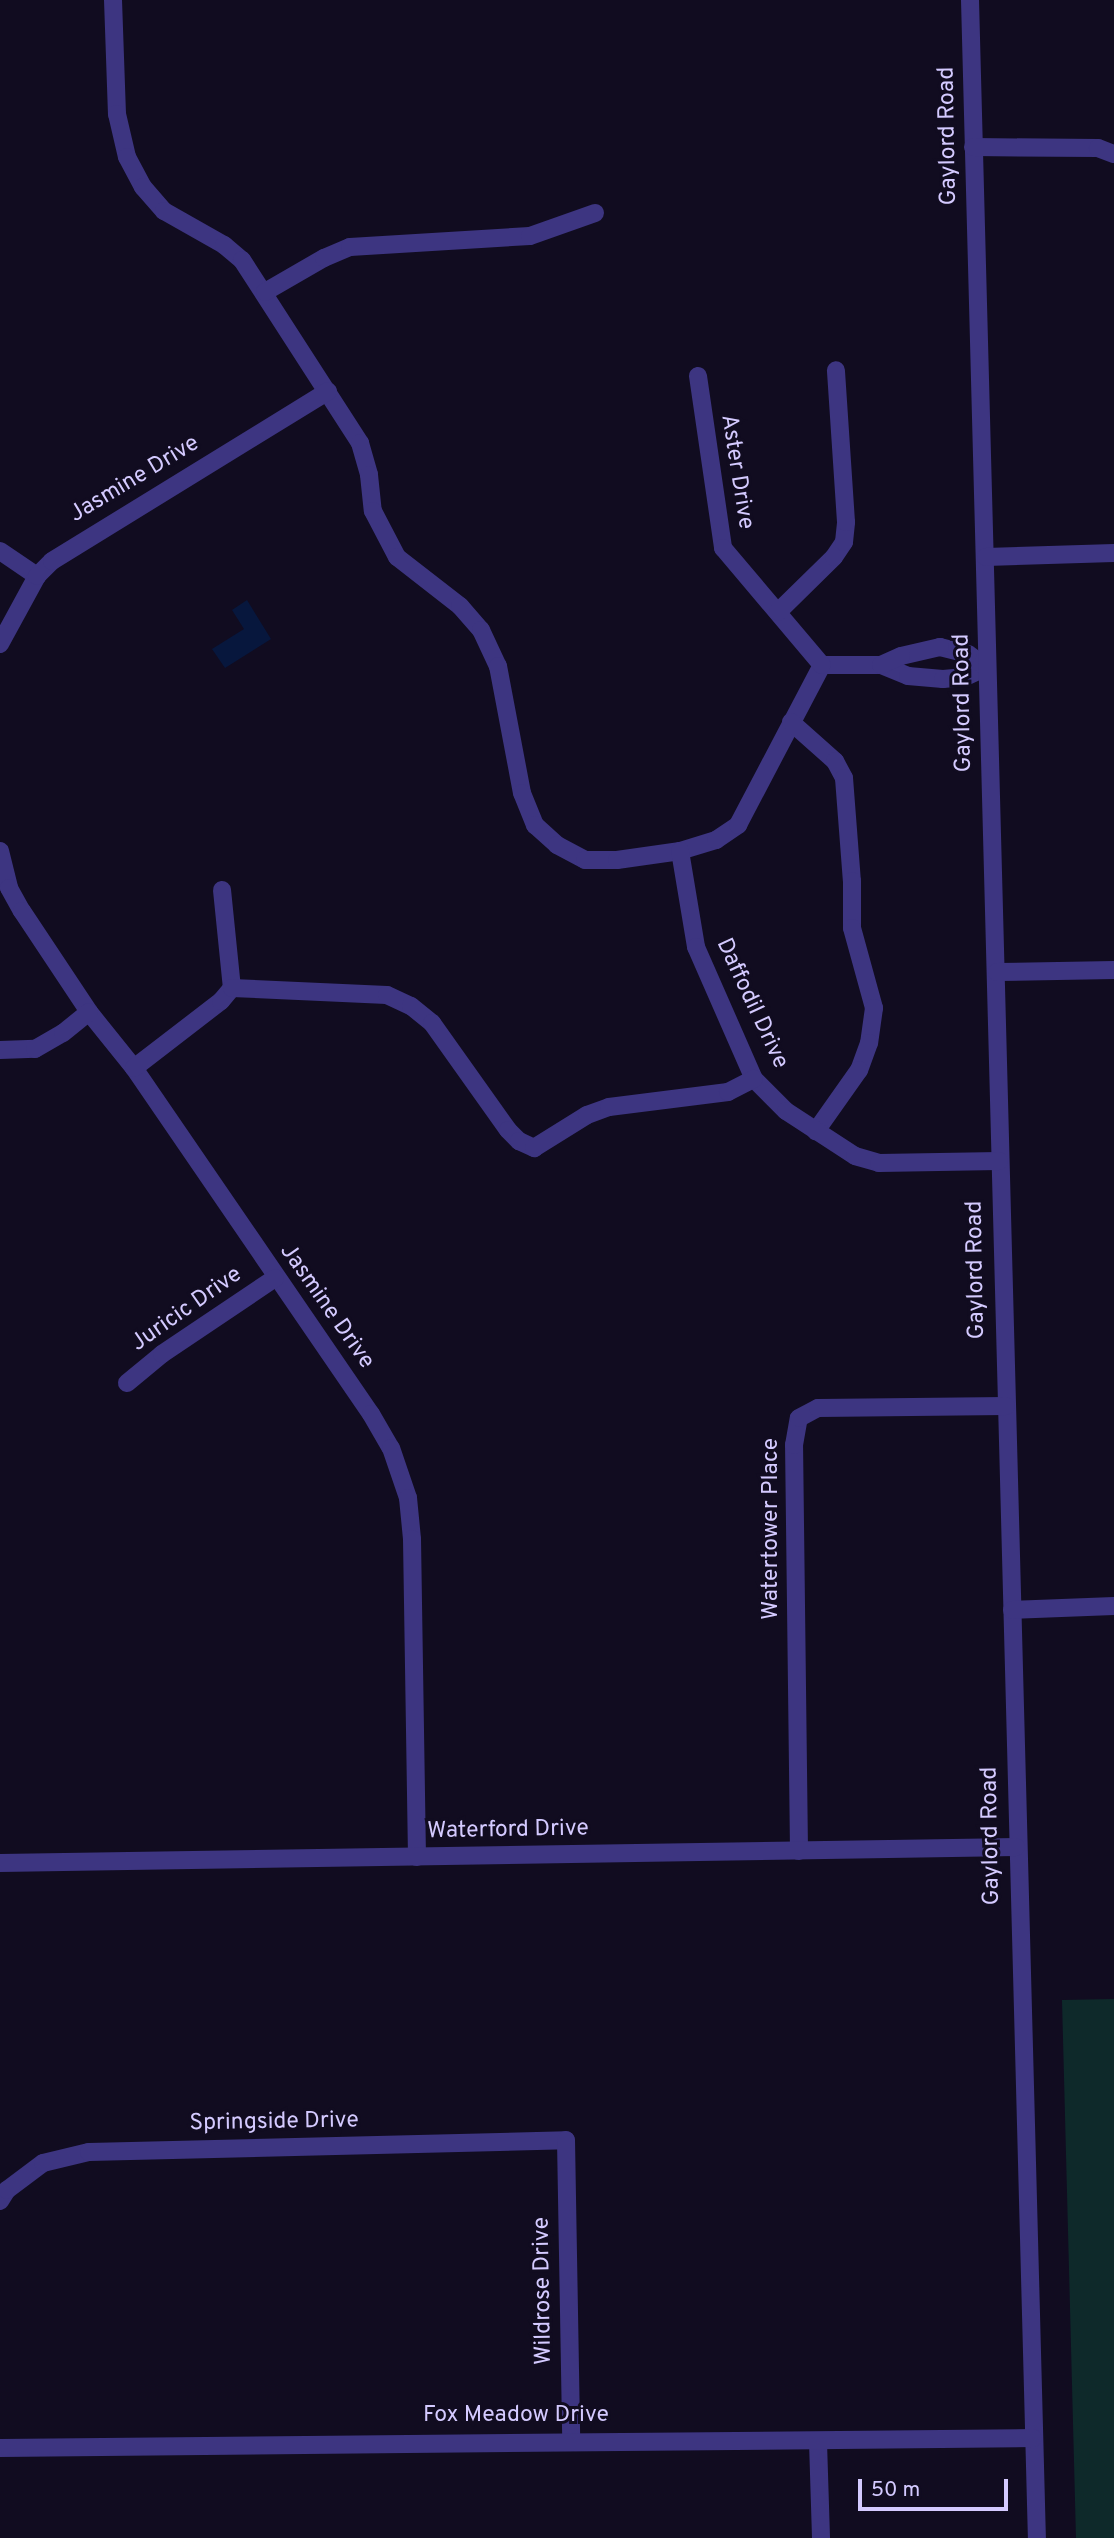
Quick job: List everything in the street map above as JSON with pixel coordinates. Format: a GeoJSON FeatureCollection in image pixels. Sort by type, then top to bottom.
{"type":"FeatureCollection","features":[{"type":"Feature","properties":{"kind":"street"},"geometry":{"type":"LineString","coordinates":[[113,0],[117,114],[127,157],[143,187],[164,211],[225,245],[242,260],[360,443],[369,475],[373,511],[397,557],[460,606],[481,629],[498,666],[522,793],[535,825],[557,845],[585,860],[617,860],[680,851],[716,840],[738,825],[822,665],[881,665],[908,676],[943,679],[965,677],[986,667],[968,654],[940,647],[901,656],[881,665]]}},
{"type":"Feature","properties":{"kind":"street","name":"Gaylord Road"},"geometry":{"type":"LineString","coordinates":[[970,0],[986,557],[986,667],[997,972],[999,1161],[1016,1847],[1037,2538]]}},
{"type":"Feature","properties":{"kind":"street"},"geometry":{"type":"LineString","coordinates":[[973,147],[1098,148],[1114,154]]}},
{"type":"Feature","properties":{"kind":"street"},"geometry":{"type":"LineString","coordinates":[[265,292],[324,258],[350,247],[530,236],[595,213]]}},
{"type":"Feature","properties":{"kind":"street"},"geometry":{"type":"LineString","coordinates":[[778,612],[834,557],[844,542],[846,522],[836,370]]}},
{"type":"Feature","properties":{"kind":"street","name":"Aster Drive"},"geometry":{"type":"LineString","coordinates":[[698,376],[723,548],[822,665]]}},
{"type":"Feature","properties":{"kind":"street","name":"Jasmine Drive"},"geometry":{"type":"LineString","coordinates":[[0,644],[37,576],[67,550],[328,391]]}},
{"type":"Feature","properties":{"kind":"street"},"geometry":{"type":"LineString","coordinates":[[0,551],[37,576]]}},
{"type":"Feature","properties":{"kind":"street"},"geometry":{"type":"LineString","coordinates":[[986,557],[1114,553]]}},
{"type":"Feature","properties":{"kind":"street"},"geometry":{"type":"LineString","coordinates":[[791,722],[835,761],[844,778],[852,881],[852,928],[874,1008],[869,1042],[859,1070],[816,1130]]}},
{"type":"Feature","properties":{"kind":"street","name":"Jasmine Drive"},"geometry":{"type":"LineString","coordinates":[[0,851],[9,888],[22,911],[89,1012],[134,1068],[275,1278],[371,1414],[391,1448],[408,1498],[412,1539],[416,1857]]}},
{"type":"Feature","properties":{"kind":"street","name":"Daffodil Drive"},"geometry":{"type":"LineString","coordinates":[[680,851],[695,947],[754,1079],[786,1111],[855,1156],[879,1163],[999,1161]]}},
{"type":"Feature","properties":{"kind":"street"},"geometry":{"type":"LineString","coordinates":[[134,1068],[221,1001],[232,988],[222,890]]}},
{"type":"Feature","properties":{"kind":"street"},"geometry":{"type":"LineString","coordinates":[[997,972],[1114,970]]}},
{"type":"Feature","properties":{"kind":"street"},"geometry":{"type":"LineString","coordinates":[[232,988],[387,995],[411,1006],[432,1023],[508,1130],[519,1141],[534,1148],[587,1115],[609,1107],[728,1092],[754,1079]]}},
{"type":"Feature","properties":{"kind":"street"},"geometry":{"type":"LineString","coordinates":[[0,1050],[35,1049],[63,1034],[89,1012]]}},
{"type":"Feature","properties":{"kind":"street","name":"Juricic Drive"},"geometry":{"type":"LineString","coordinates":[[127,1382],[162,1354],[275,1278]]}},
{"type":"Feature","properties":{"kind":"street","name":"Watertower Place"},"geometry":{"type":"LineString","coordinates":[[799,1851],[794,1445],[799,1418],[818,1408],[1006,1406]]}},
{"type":"Feature","properties":{"kind":"street"},"geometry":{"type":"LineString","coordinates":[[1012,1610],[1114,1606]]}},
{"type":"Feature","properties":{"kind":"street","name":"Waterford Drive"},"geometry":{"type":"LineString","coordinates":[[0,1863],[1016,1847]]}},
{"type":"Feature","properties":{"kind":"street","name":"Springside Drive"},"geometry":{"type":"LineString","coordinates":[[0,2201],[7,2190],[43,2163],[89,2152],[566,2140]]}},
{"type":"Feature","properties":{"kind":"street","name":"Wildrose Drive"},"geometry":{"type":"LineString","coordinates":[[566,2140],[571,2440]]}},
{"type":"Feature","properties":{"kind":"street","name":"Fox Meadow Drive"},"geometry":{"type":"LineString","coordinates":[[0,2448],[571,2440],[818,2442],[1033,2438]]}},
{"type":"Feature","properties":{"kind":"street"},"geometry":{"type":"LineString","coordinates":[[818,2442],[821,2538]]}},
{"type":"Feature","properties":{"kind":"green space"},"geometry":{"type":"Polygon","coordinates":[[[1114,1999],[1114,2538],[1076,2538],[1062,2000],[1114,1999]]]}},
{"type":"Feature","properties":{"kind":"water"},"geometry":{"type":"Polygon","coordinates":[[[247,600],[271,639],[225,668],[212,649],[244,629],[232,610],[247,600]]]}}]}
